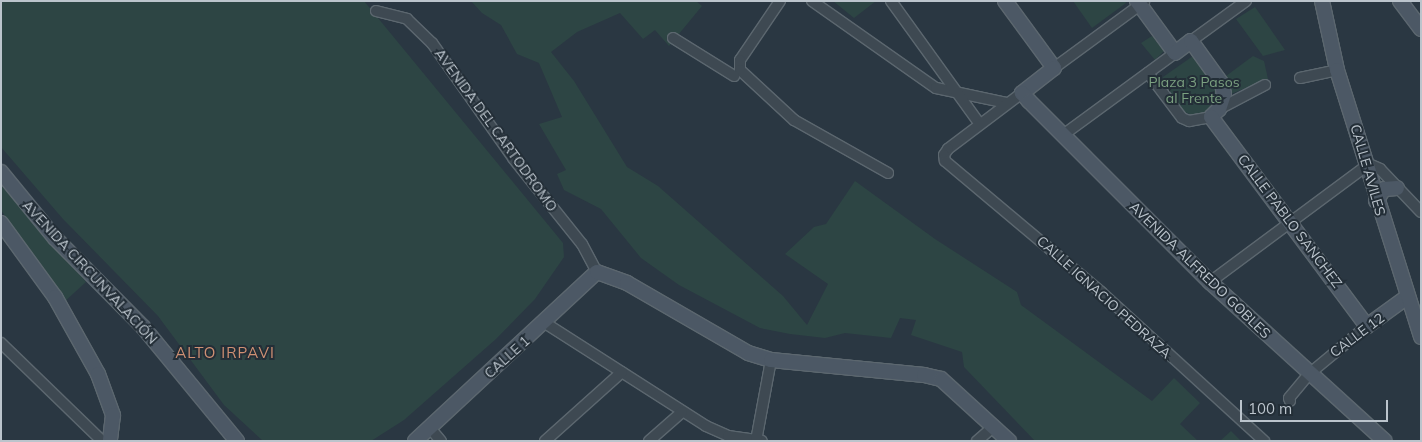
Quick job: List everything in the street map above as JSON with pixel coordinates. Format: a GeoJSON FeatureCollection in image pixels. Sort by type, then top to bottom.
{"type":"FeatureCollection","features":[{"type":"Feature","properties":{"kind":"street"},"geometry":{"type":"LineString","coordinates":[[737,73],[740,60],[780,1]]}},
{"type":"Feature","properties":{"kind":"street"},"geometry":{"type":"LineString","coordinates":[[812,1],[936,88],[1007,102]]}},
{"type":"Feature","properties":{"kind":"street"},"geometry":{"type":"LineString","coordinates":[[891,1],[979,123],[1022,93],[1140,2],[1175,53]]}},
{"type":"Feature","properties":{"kind":"street"},"geometry":{"type":"LineString","coordinates":[[1005,1],[1054,68]]}},
{"type":"Feature","properties":{"kind":"street"},"geometry":{"type":"LineString","coordinates":[[1063,135],[1246,1]]}},
{"type":"Feature","properties":{"kind":"street","name":"CALLE AVILES"},"geometry":{"type":"LineString","coordinates":[[1322,1],[1337,70],[1368,164],[1368,176],[1421,337]]}},
{"type":"Feature","properties":{"kind":"street"},"geometry":{"type":"LineString","coordinates":[[1403,2],[1421,29]]}},
{"type":"Feature","properties":{"kind":"street","name":"AVENIDA DEL CARTODROMO"},"geometry":{"type":"LineString","coordinates":[[376,11],[408,19],[432,43],[513,158],[582,244],[597,272]]}},
{"type":"Feature","properties":{"kind":"street"},"geometry":{"type":"LineString","coordinates":[[673,38],[737,73],[794,120],[888,173]]}},
{"type":"Feature","properties":{"kind":"street"},"geometry":{"type":"LineString","coordinates":[[1191,42],[1222,84],[1224,94],[1215,113]]}},
{"type":"Feature","properties":{"kind":"street"},"geometry":{"type":"LineString","coordinates":[[1300,78],[1337,70]]}},
{"type":"Feature","properties":{"kind":"street"},"geometry":{"type":"LineString","coordinates":[[1148,73],[1182,118],[1189,121],[1215,113],[1266,85]]}},
{"type":"Feature","properties":{"kind":"street","name":"AVENIDA ALFREDO GOBLES"},"geometry":{"type":"LineString","coordinates":[[1022,93],[1210,282],[1308,376],[1385,441]]}},
{"type":"Feature","properties":{"kind":"street","name":"CALLE PABLO SANCHEZ"},"geometry":{"type":"LineString","coordinates":[[1215,113],[1367,326]]}},
{"type":"Feature","properties":{"kind":"street","name":"CALLE IGNACIO PEDRAZA"},"geometry":{"type":"LineString","coordinates":[[979,123],[944,155],[945,161],[1101,292],[1264,441]]}},
{"type":"Feature","properties":{"kind":"street"},"geometry":{"type":"LineString","coordinates":[[1210,282],[1368,164],[1380,169],[1421,212]]}},
{"type":"Feature","properties":{"kind":"street","name":"AVENIDA CIRCUNVALACIÓN"},"geometry":{"type":"LineString","coordinates":[[1,172],[55,238],[143,327],[237,441]]}},
{"type":"Feature","properties":{"kind":"street"},"geometry":{"type":"LineString","coordinates":[[1376,201],[1384,189],[1397,188]]}},
{"type":"Feature","properties":{"kind":"street"},"geometry":{"type":"LineString","coordinates":[[1,223],[56,297],[91,360],[109,398],[113,415],[110,441]]}},
{"type":"Feature","properties":{"kind":"street"},"geometry":{"type":"LineString","coordinates":[[597,272],[627,283],[748,353],[771,360],[924,375],[941,379],[994,426],[1008,441]]}},
{"type":"Feature","properties":{"kind":"street","name":"CALLE 1"},"geometry":{"type":"LineString","coordinates":[[415,441],[545,323],[597,272]]}},
{"type":"Feature","properties":{"kind":"street","name":"CALLE 12"},"geometry":{"type":"LineString","coordinates":[[1290,401],[1289,398],[1308,376],[1367,326],[1407,297]]}},
{"type":"Feature","properties":{"kind":"street"},"geometry":{"type":"LineString","coordinates":[[545,323],[682,412],[728,436],[758,441],[771,360]]}},
{"type":"Feature","properties":{"kind":"street"},"geometry":{"type":"LineString","coordinates":[[1,343],[102,441]]}},
{"type":"Feature","properties":{"kind":"street"},"geometry":{"type":"LineString","coordinates":[[545,441],[622,372]]}},
{"type":"Feature","properties":{"kind":"street"},"geometry":{"type":"LineString","coordinates":[[649,441],[682,412]]}},
{"type":"Feature","properties":{"kind":"street"},"geometry":{"type":"LineString","coordinates":[[977,441],[994,426]]}},
{"type":"Feature","properties":{"kind":"street"},"geometry":{"type":"LineString","coordinates":[[430,428],[441,441]]}},
{"type":"Feature","properties":{"kind":"green space"},"geometry":{"type":"Polygon","coordinates":[[[1,1],[364,1],[563,243],[564,257],[535,299],[496,339],[404,420],[371,441],[263,441],[224,405],[158,316],[63,219],[1,147],[1,1]]]}},
{"type":"Feature","properties":{"kind":"green space"},"geometry":{"type":"Polygon","coordinates":[[[471,1],[696,1],[702,6],[669,46],[655,30],[643,39],[620,13],[577,32],[551,52],[574,81],[627,167],[658,186],[783,296],[807,325],[828,284],[785,254],[814,227],[826,224],[855,181],[935,239],[1017,292],[1021,305],[1152,401],[1174,378],[1200,403],[1180,424],[1198,441],[1035,441],[964,367],[962,352],[911,335],[916,320],[900,318],[891,338],[845,333],[825,338],[790,334],[760,328],[679,285],[641,258],[601,209],[564,190],[557,174],[566,170],[539,124],[562,117],[539,63],[517,54],[501,25],[482,13],[471,1]]]}},
{"type":"Feature","properties":{"kind":"green space"},"geometry":{"type":"Polygon","coordinates":[[[833,1],[876,1],[854,18],[833,1]]]}},
{"type":"Feature","properties":{"kind":"green space"},"geometry":{"type":"Polygon","coordinates":[[[1073,1],[1125,1],[1126,3],[1092,28],[1073,1]]]}},
{"type":"Feature","properties":{"kind":"green space"},"geometry":{"type":"Polygon","coordinates":[[[1255,7],[1285,50],[1263,56],[1236,19],[1255,7]]]}},
{"type":"Feature","properties":{"kind":"green space"},"geometry":{"type":"Polygon","coordinates":[[[1152,36],[1164,51],[1155,60],[1141,43],[1152,36]]]}},
{"type":"Feature","properties":{"kind":"green space","name":"Plaza 3 Pasos al Frente"},"geometry":{"type":"Polygon","coordinates":[[[1193,56],[1217,84],[1218,98],[1210,110],[1195,116],[1182,111],[1161,84],[1163,77],[1193,56]]]}},
{"type":"Feature","properties":{"kind":"green space"},"geometry":{"type":"Polygon","coordinates":[[[1253,56],[1264,61],[1268,79],[1231,94],[1226,76],[1253,56]]]}},
{"type":"Feature","properties":{"kind":"green space"},"geometry":{"type":"Polygon","coordinates":[[[1,185],[86,282],[63,303],[1,210],[1,185]]]}},
{"type":"Feature","properties":{"kind":"green space"},"geometry":{"type":"Polygon","coordinates":[[[1231,431],[1241,441],[1220,441],[1231,431]]]}},
{"type":"Feature","properties":{"kind":"district","name":"ALTO IRPAVI"},"geometry":{"type":"Point","coordinates":[225,353]}}]}
